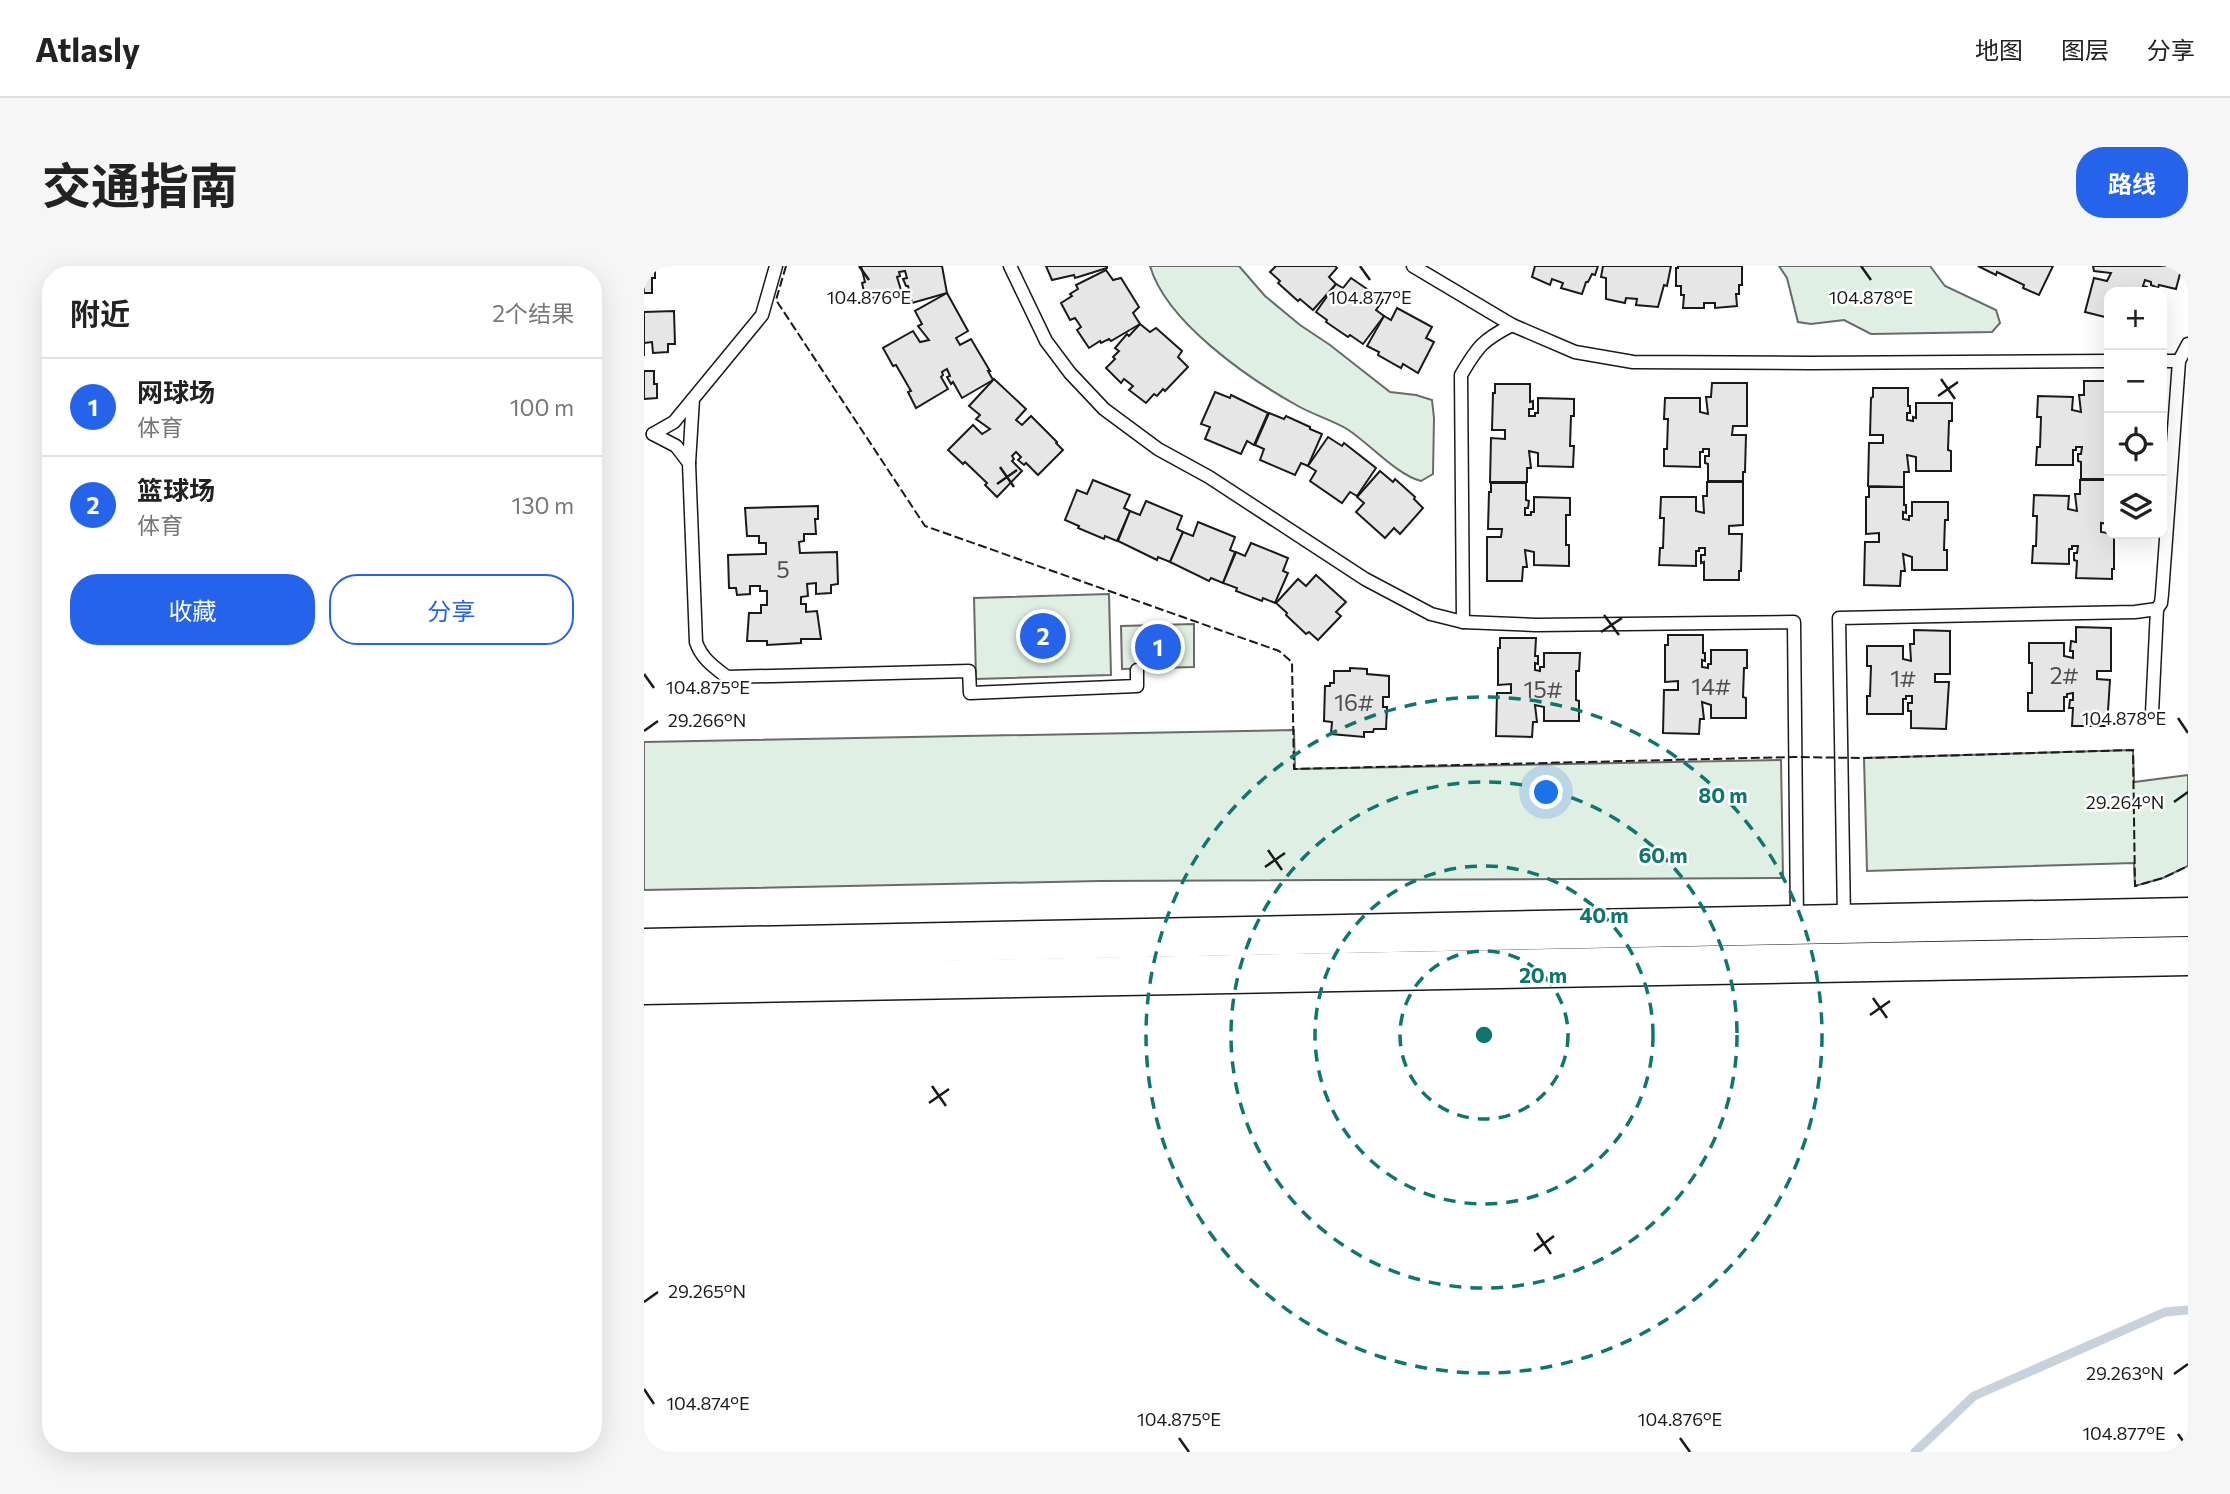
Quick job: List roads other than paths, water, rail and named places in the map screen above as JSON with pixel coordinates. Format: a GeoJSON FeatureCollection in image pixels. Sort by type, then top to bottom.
{"type":"FeatureCollection","features":[{"type":"Feature","properties":{"kind":"highway"},"geometry":{"type":"LineString","coordinates":[[644,948],[2188,917]]}},
{"type":"Feature","properties":{"kind":"highway"},"geometry":{"type":"LineString","coordinates":[[644,985],[2188,956]]}},
{"type":"Feature","properties":{"kind":"lane"},"geometry":{"type":"LineString","coordinates":[[689,464],[676,446],[653,434],[674,422],[762,315],[776,266]]}},
{"type":"Feature","properties":{"kind":"lane"},"geometry":{"type":"LineString","coordinates":[[1010,266],[1046,341],[1070,373],[1104,409],[1158,449],[1209,477],[1365,579],[1432,614],[1464,622],[1536,625],[1794,622],[1797,925]]}},
{"type":"Feature","properties":{"kind":"lane"},"geometry":{"type":"LineString","coordinates":[[1413,266],[1512,325],[1575,352],[1633,362],[2104,361]]}},
{"type":"Feature","properties":{"kind":"lane"},"geometry":{"type":"LineString","coordinates":[[1464,622],[1461,375],[1488,338],[1512,325]]}},
{"type":"Feature","properties":{"kind":"lane"},"geometry":{"type":"LineString","coordinates":[[2152,713],[2157,609],[2162,594],[2179,361],[2188,344]]}},
{"type":"Feature","properties":{"kind":"lane"},"geometry":{"type":"LineString","coordinates":[[2167,361],[2179,361]]}},
{"type":"Feature","properties":{"kind":"lane"},"geometry":{"type":"LineString","coordinates":[[693,399],[689,464],[696,642],[699,652],[727,677],[969,671],[970,693],[1137,687],[1137,670]]}},
{"type":"Feature","properties":{"kind":"lane"},"geometry":{"type":"LineString","coordinates":[[1844,923],[1839,618],[2135,612],[2157,609]]}},
{"type":"Feature","properties":{"kind":"waterway"},"geometry":{"type":"LineString","coordinates":[[1915,1452],[1974,1396],[2165,1312],[2188,1310]]}},
{"type":"Feature","properties":{"kind":"place","name":"篮球场"},"geometry":{"type":"Point","coordinates":[1043,636]}},
{"type":"Feature","properties":{"kind":"place","name":"网球场"},"geometry":{"type":"Point","coordinates":[1158,647]}}]}
